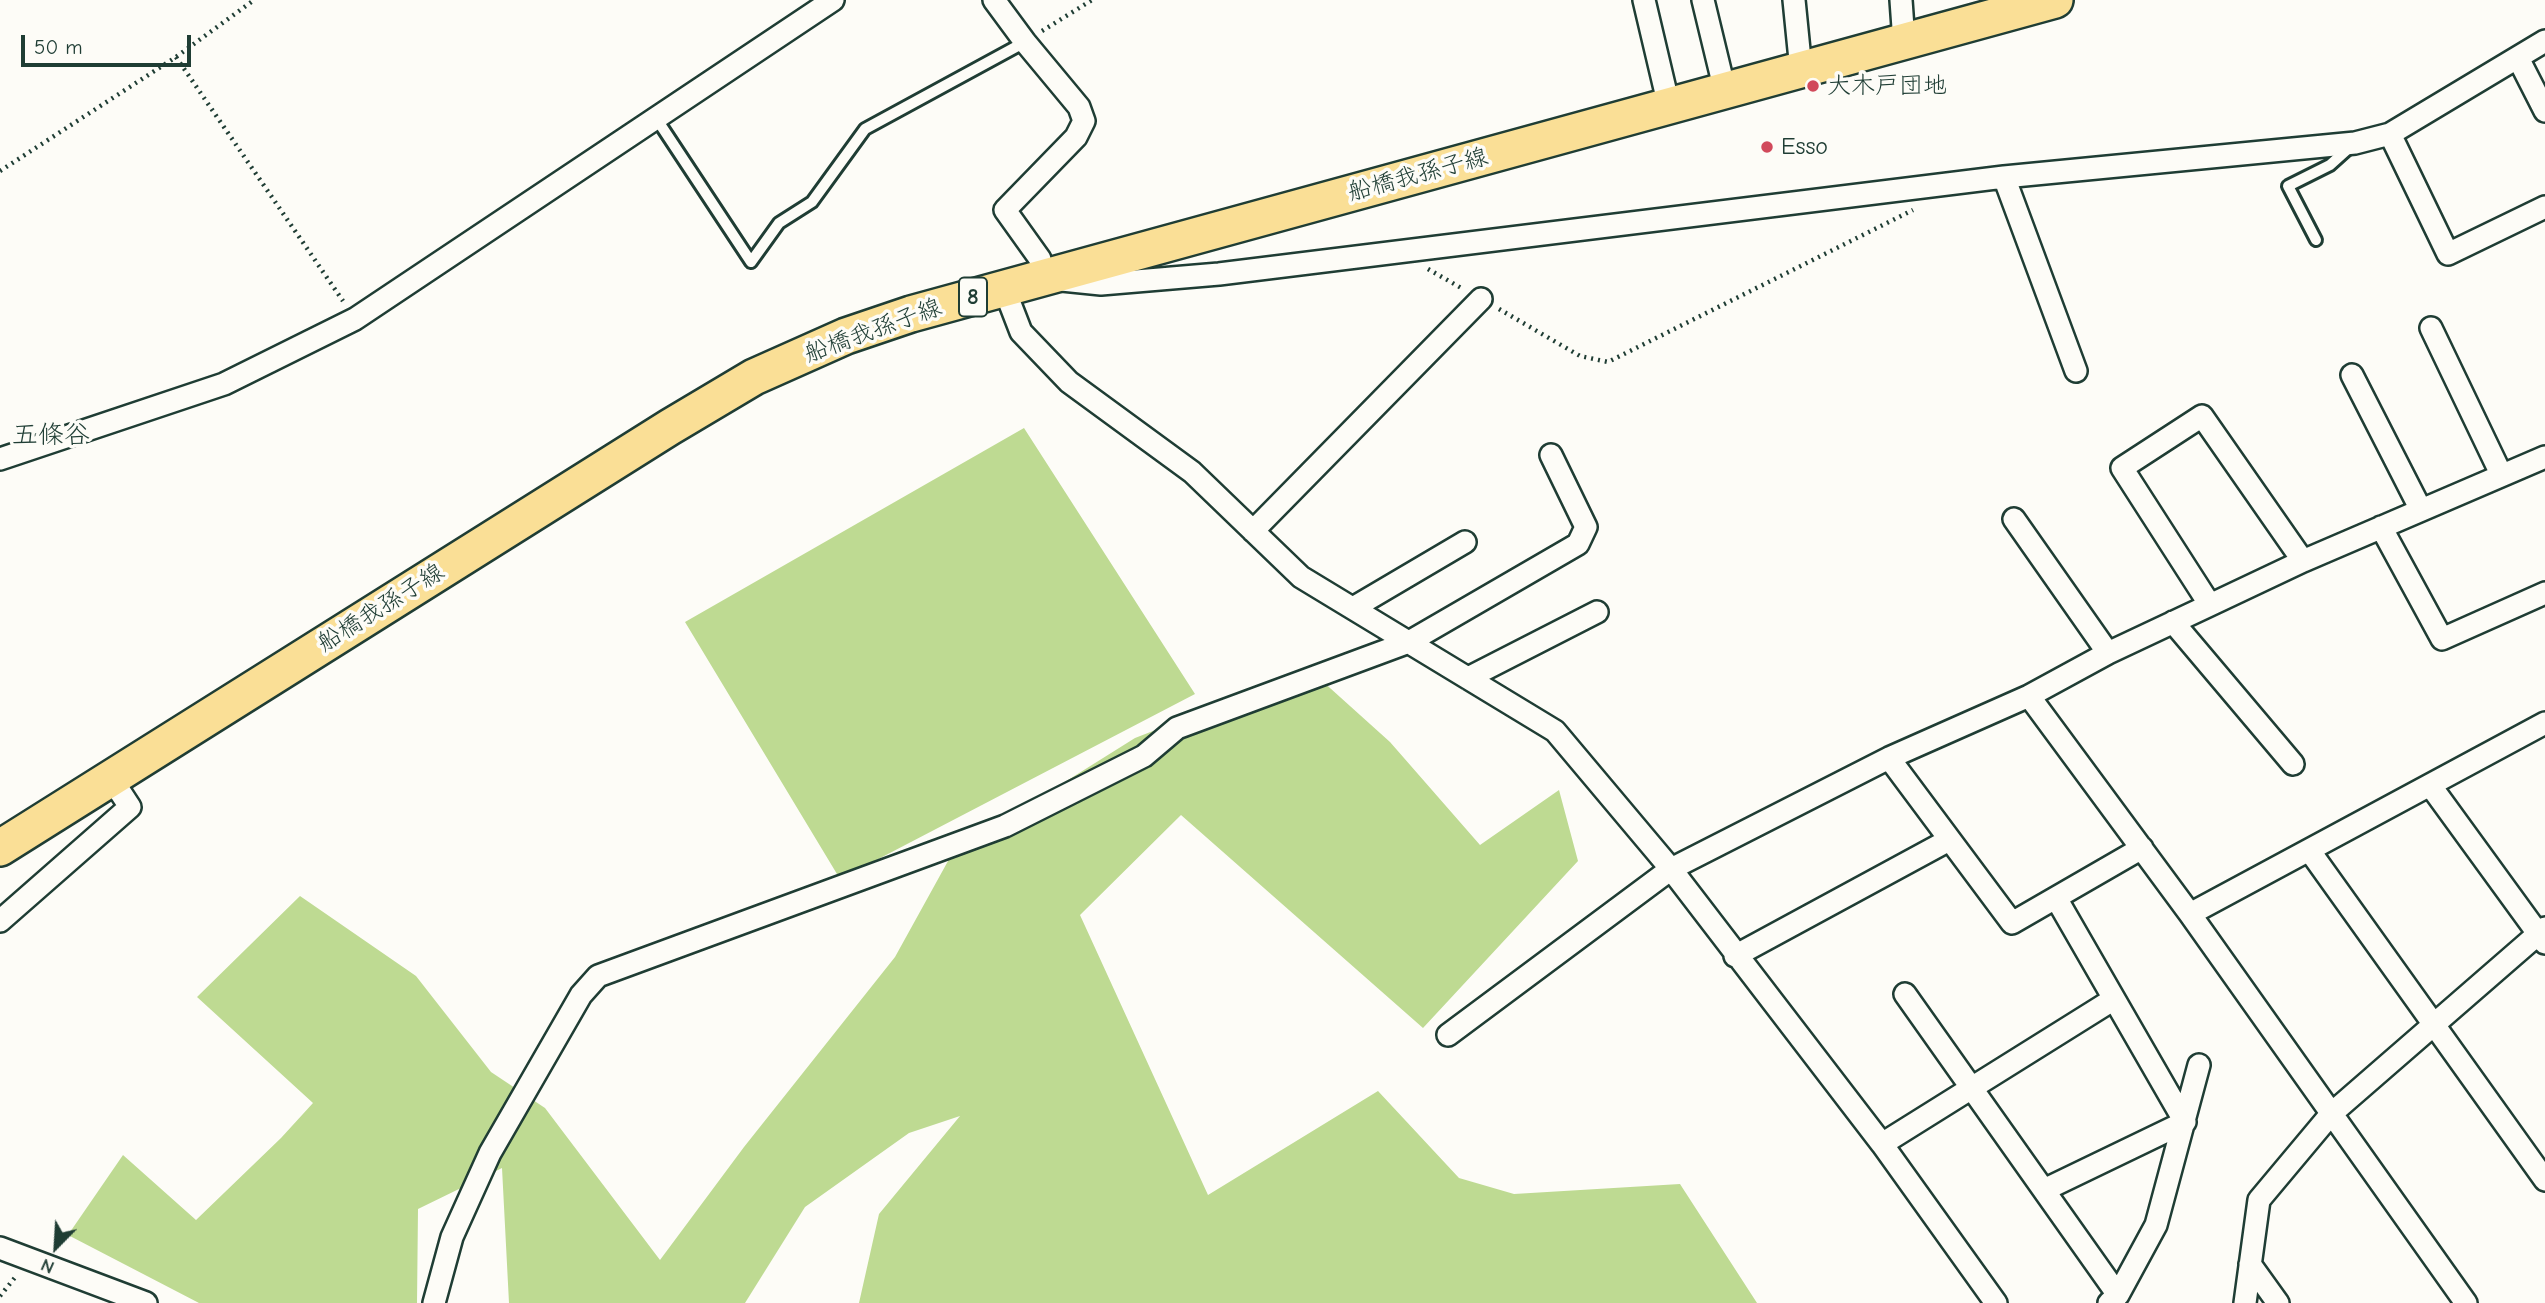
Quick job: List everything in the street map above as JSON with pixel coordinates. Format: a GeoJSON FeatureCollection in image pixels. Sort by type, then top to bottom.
{"type":"FeatureCollection","features":[{"type":"Feature","properties":{"kind":"main road","name":"船橋我孫子線"},"geometry":{"type":"LineString","coordinates":[[0,848],[572,487],[754,377],[846,336],[911,314],[1004,288],[2055,0]]}},
{"type":"Feature","properties":{"kind":"street"},"geometry":{"type":"LineString","coordinates":[[0,459],[224,384],[355,319],[833,0]]}},
{"type":"Feature","properties":{"kind":"street"},"geometry":{"type":"LineString","coordinates":[[994,0],[1079,107],[1084,121],[1076,137],[1005,210],[1040,259],[1042,278],[1101,284],[1219,274],[2004,177],[2355,143],[2390,134],[2545,41]]}},
{"type":"Feature","properties":{"kind":"street"},"geometry":{"type":"LineString","coordinates":[[1644,0],[1669,106]]}},
{"type":"Feature","properties":{"kind":"street"},"geometry":{"type":"LineString","coordinates":[[1703,0],[1725,91]]}},
{"type":"Feature","properties":{"kind":"street"},"geometry":{"type":"LineString","coordinates":[[1794,0],[1801,70]]}},
{"type":"Feature","properties":{"kind":"street"},"geometry":{"type":"LineString","coordinates":[[1901,0],[1904,42]]}},
{"type":"Feature","properties":{"kind":"street"},"geometry":{"type":"LineString","coordinates":[[2518,58],[2545,111]]}},
{"type":"Feature","properties":{"kind":"street"},"geometry":{"type":"LineString","coordinates":[[2390,134],[2448,254],[2545,207]]}},
{"type":"Feature","properties":{"kind":"street"},"geometry":{"type":"LineString","coordinates":[[2004,177],[2076,372]]}},
{"type":"Feature","properties":{"kind":"street"},"geometry":{"type":"LineString","coordinates":[[1004,288],[1021,332],[1069,382],[1192,472],[1301,577],[1555,731],[1671,869],[1735,956],[1882,1144],[1996,1303]]}},
{"type":"Feature","properties":{"kind":"street"},"geometry":{"type":"LineString","coordinates":[[1253,531],[1481,299]]}},
{"type":"Feature","properties":{"kind":"street"},"geometry":{"type":"LineString","coordinates":[[2431,328],[2501,474]]}},
{"type":"Feature","properties":{"kind":"street"},"geometry":{"type":"LineString","coordinates":[[2352,375],[2421,510]]}},
{"type":"Feature","properties":{"kind":"street"},"geometry":{"type":"LineString","coordinates":[[2210,604],[2122,468],[2202,416],[2303,561]]}},
{"type":"Feature","properties":{"kind":"street"},"geometry":{"type":"LineString","coordinates":[[434,1303],[452,1237],[490,1153],[581,995],[598,976],[1005,826],[1144,756],[1177,728],[1409,642],[1578,544],[1586,527],[1551,455]]}},
{"type":"Feature","properties":{"kind":"street"},"geometry":{"type":"LineString","coordinates":[[1448,1035],[1671,869],[1889,758],[2029,696],[2108,653],[2210,604],[2501,474],[2545,457]]}},
{"type":"Feature","properties":{"kind":"street"},"geometry":{"type":"LineString","coordinates":[[2014,519],[2108,653]]}},
{"type":"Feature","properties":{"kind":"street"},"geometry":{"type":"LineString","coordinates":[[2381,527],[2442,639],[2545,593]]}},
{"type":"Feature","properties":{"kind":"street"},"geometry":{"type":"LineString","coordinates":[[1353,608],[1465,542]]}},
{"type":"Feature","properties":{"kind":"street"},"geometry":{"type":"LineString","coordinates":[[1468,678],[1597,612]]}},
{"type":"Feature","properties":{"kind":"street"},"geometry":{"type":"LineString","coordinates":[[2173,622],[2293,764]]}},
{"type":"Feature","properties":{"kind":"street"},"geometry":{"type":"LineString","coordinates":[[2029,696],[2142,848],[2466,1303]]}},
{"type":"Feature","properties":{"kind":"street"},"geometry":{"type":"LineString","coordinates":[[2189,914],[2545,723]]}},
{"type":"Feature","properties":{"kind":"street"},"geometry":{"type":"LineString","coordinates":[[1889,758],[2012,923],[2142,848]]}},
{"type":"Feature","properties":{"kind":"street"},"geometry":{"type":"LineString","coordinates":[[0,921],[130,807],[111,778]]}},
{"type":"Feature","properties":{"kind":"street"},"geometry":{"type":"LineString","coordinates":[[2245,1303],[2259,1200],[2330,1114],[2543,935],[2430,785]]}},
{"type":"Feature","properties":{"kind":"street"},"geometry":{"type":"LineString","coordinates":[[1735,956],[1949,839]]}},
{"type":"Feature","properties":{"kind":"street"},"geometry":{"type":"LineString","coordinates":[[2309,850],[2545,1180]]}},
{"type":"Feature","properties":{"kind":"street"},"geometry":{"type":"LineString","coordinates":[[2056,898],[2185,1122]]}},
{"type":"Feature","properties":{"kind":"street"},"geometry":{"type":"LineString","coordinates":[[1905,994],[2044,1190],[2113,1299],[2156,1225],[2199,1065]]}},
{"type":"Feature","properties":{"kind":"street"},"geometry":{"type":"LineString","coordinates":[[1882,1144],[2114,999]]}},
{"type":"Feature","properties":{"kind":"street"},"geometry":{"type":"LineString","coordinates":[[2044,1190],[2185,1122]]}},
{"type":"Feature","properties":{"kind":"street"},"geometry":{"type":"LineString","coordinates":[[0,1248],[146,1303]]}},
{"type":"Feature","properties":{"kind":"street"},"geometry":{"type":"LineString","coordinates":[[2250,1264],[2278,1303]]}},
{"type":"Feature","properties":{"kind":"lane"},"geometry":{"type":"LineString","coordinates":[[656,118],[751,262],[779,223],[812,202],[865,129],[1025,42]]}},
{"type":"Feature","properties":{"kind":"lane"},"geometry":{"type":"LineString","coordinates":[[2316,240],[2288,186],[2330,165],[2355,143]]}},
{"type":"Feature","properties":{"kind":"path"},"geometry":{"type":"LineString","coordinates":[[0,171],[176,57],[254,0]]}},
{"type":"Feature","properties":{"kind":"path"},"geometry":{"type":"LineString","coordinates":[[1025,42],[1092,0]]}},
{"type":"Feature","properties":{"kind":"path"},"geometry":{"type":"LineString","coordinates":[[176,57],[355,319]]}},
{"type":"Feature","properties":{"kind":"path"},"geometry":{"type":"LineString","coordinates":[[1397,252],[1580,356],[1608,362],[1924,205]]}},
{"type":"Feature","properties":{"kind":"green space"},"geometry":{"type":"Polygon","coordinates":[[[1024,428],[1195,694],[840,879],[685,622],[1024,428]]]}},
{"type":"Feature","properties":{"kind":"green space"},"geometry":{"type":"Polygon","coordinates":[[[1310,670],[1390,742],[1480,845],[1559,790],[1578,861],[1423,1028],[1181,815],[1080,915],[1208,1195],[1378,1091],[1459,1178],[1514,1194],[1680,1184],[1757,1303],[859,1303],[879,1214],[960,1116],[909,1133],[805,1207],[745,1303],[509,1303],[502,1168],[418,1209],[417,1303],[199,1303],[68,1235],[123,1155],[196,1220],[281,1138],[313,1103],[197,997],[300,896],[416,976],[491,1072],[545,1108],[660,1260],[744,1147],[895,957],[953,852],[1135,738],[1310,670]]]}},
{"type":"Feature","properties":{"kind":"place","name":"大木戸団地"},"geometry":{"type":"Point","coordinates":[1813,86]}},
{"type":"Feature","properties":{"kind":"place","name":"Esso"},"geometry":{"type":"Point","coordinates":[1767,147]}},
{"type":"Feature","properties":{"kind":"district","name":"五條谷"},"geometry":{"type":"Point","coordinates":[51,436]}}]}
